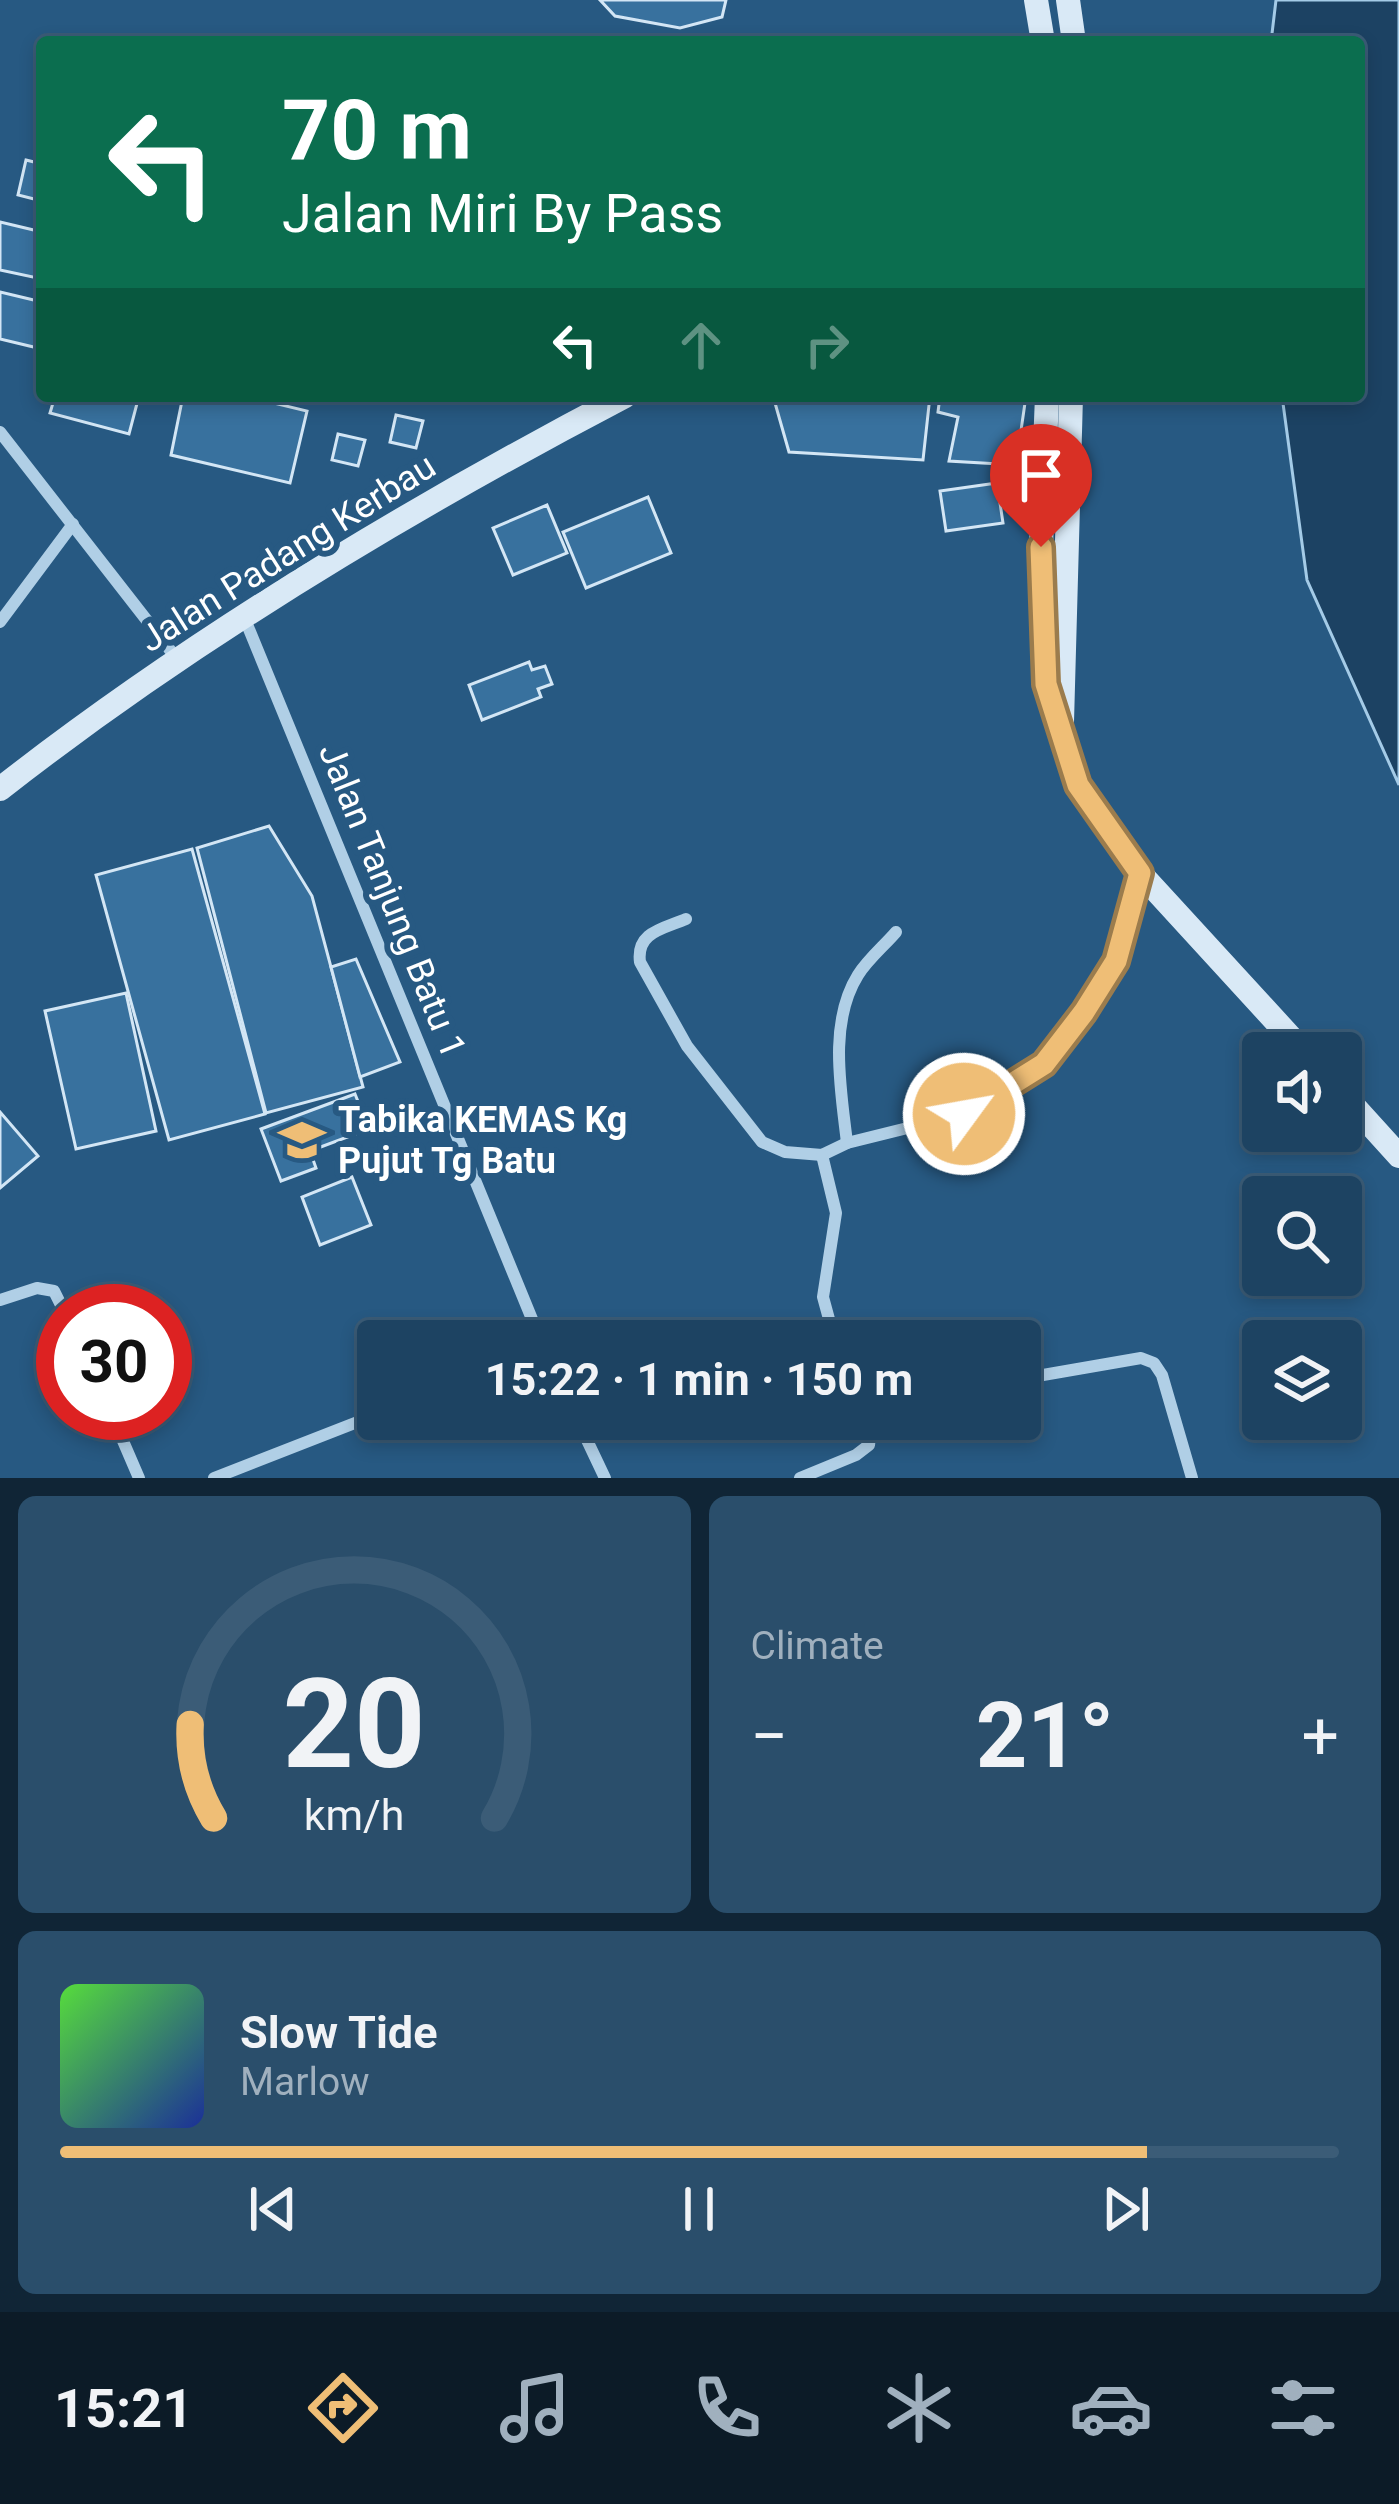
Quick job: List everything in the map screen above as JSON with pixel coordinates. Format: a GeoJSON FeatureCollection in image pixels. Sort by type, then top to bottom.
{"type":"FeatureCollection","features":[{"type":"Feature","properties":{"kind":"street"},"geometry":{"type":"LineString","coordinates":[[1036,0],[1041,36]]}},
{"type":"Feature","properties":{"kind":"street"},"geometry":{"type":"LineString","coordinates":[[1068,0],[1073,36]]}},
{"type":"Feature","properties":{"kind":"street","name":"Jalan Padang Kerbau"},"geometry":{"type":"LineString","coordinates":[[0,790],[177,659],[244,616],[614,402]]}},
{"type":"Feature","properties":{"kind":"street"},"geometry":{"type":"LineString","coordinates":[[1047,402],[1041,614],[1046,684],[1078,785],[1140,873],[1286,1032]]}},
{"type":"Feature","properties":{"kind":"street"},"geometry":{"type":"LineString","coordinates":[[1061,730],[1071,402]]}},
{"type":"Feature","properties":{"kind":"street"},"geometry":{"type":"LineString","coordinates":[[0,432],[177,659]]}},
{"type":"Feature","properties":{"kind":"street"},"geometry":{"type":"LineString","coordinates":[[0,622],[73,524]]}},
{"type":"Feature","properties":{"kind":"street","name":"Jalan Tanjung Batu 1"},"geometry":{"type":"LineString","coordinates":[[244,616],[532,1320]]}},
{"type":"Feature","properties":{"kind":"street"},"geometry":{"type":"LineString","coordinates":[[686,919],[644,937],[638,947],[640,962],[687,1046],[762,1142],[785,1152],[822,1155],[847,1143],[964,1114],[1044,1064],[1116,961],[1140,873]]}},
{"type":"Feature","properties":{"kind":"street"},"geometry":{"type":"LineString","coordinates":[[847,1143],[840,1046],[843,1008],[859,974],[896,932]]}},
{"type":"Feature","properties":{"kind":"street"},"geometry":{"type":"LineString","coordinates":[[1362,1116],[1399,1156]]}},
{"type":"Feature","properties":{"kind":"street"},"geometry":{"type":"LineString","coordinates":[[822,1155],[836,1213],[823,1297],[829,1320]]}},
{"type":"Feature","properties":{"kind":"street"},"geometry":{"type":"LineString","coordinates":[[0,1300],[36,1290]]}},
{"type":"Feature","properties":{"kind":"street"},"geometry":{"type":"LineString","coordinates":[[1041,1374],[1141,1358],[1154,1364],[1162,1375],[1192,1478]]}},
{"type":"Feature","properties":{"kind":"street"},"geometry":{"type":"LineString","coordinates":[[214,1478],[357,1422]]}},
{"type":"Feature","properties":{"kind":"street"},"geometry":{"type":"LineString","coordinates":[[122,1440],[139,1478]]}},
{"type":"Feature","properties":{"kind":"street"},"geometry":{"type":"LineString","coordinates":[[587,1440],[604,1478]]}},
{"type":"Feature","properties":{"kind":"street"},"geometry":{"type":"LineString","coordinates":[[800,1478],[856,1455],[870,1440]]}},
{"type":"Feature","properties":{"kind":"water"},"geometry":{"type":"Polygon","coordinates":[[[1276,0],[1399,0],[1399,785],[1307,580],[1283,402],[1365,402],[1365,36],[1272,36],[1276,0]]]}},
{"type":"Feature","properties":{"kind":"building"},"geometry":{"type":"Polygon","coordinates":[[[600,0],[726,0],[722,17],[680,28],[615,16],[600,0]]]}},
{"type":"Feature","properties":{"kind":"building"},"geometry":{"type":"Polygon","coordinates":[[[26,160],[36,162],[36,200],[18,195],[26,160]]]}},
{"type":"Feature","properties":{"kind":"building"},"geometry":{"type":"Polygon","coordinates":[[[0,222],[36,231],[36,278],[0,270],[0,222]]]}},
{"type":"Feature","properties":{"kind":"building"},"geometry":{"type":"Polygon","coordinates":[[[0,292],[36,301],[36,348],[0,339],[0,292]]]}},
{"type":"Feature","properties":{"kind":"building"},"geometry":{"type":"Polygon","coordinates":[[[53,402],[137,402],[129,434],[50,413],[53,402]]]}},
{"type":"Feature","properties":{"kind":"building"},"geometry":{"type":"Polygon","coordinates":[[[182,402],[270,402],[307,411],[290,483],[171,455],[182,402]]]}},
{"type":"Feature","properties":{"kind":"building"},"geometry":{"type":"Polygon","coordinates":[[[775,402],[929,402],[923,460],[789,452],[775,402]]]}},
{"type":"Feature","properties":{"kind":"building"},"geometry":{"type":"Polygon","coordinates":[[[939,402],[1025,402],[1016,465],[949,461],[958,417],[938,412],[939,402]]]}},
{"type":"Feature","properties":{"kind":"building"},"geometry":{"type":"Polygon","coordinates":[[[396,415],[423,421],[416,448],[390,442],[396,415]]]}},
{"type":"Feature","properties":{"kind":"building"},"geometry":{"type":"Polygon","coordinates":[[[338,434],[365,440],[358,466],[332,460],[338,434]]]}},
{"type":"Feature","properties":{"kind":"building"},"geometry":{"type":"Polygon","coordinates":[[[997,483],[1003,523],[946,531],[940,491],[997,483]]]}},
{"type":"Feature","properties":{"kind":"building"},"geometry":{"type":"Polygon","coordinates":[[[648,497],[671,553],[586,588],[563,532],[648,497]]]}},
{"type":"Feature","properties":{"kind":"building"},"geometry":{"type":"Polygon","coordinates":[[[547,505],[567,553],[513,575],[493,528],[547,505]]]}},
{"type":"Feature","properties":{"kind":"building"},"geometry":{"type":"Polygon","coordinates":[[[529,662],[532,670],[545,666],[552,684],[538,689],[541,697],[482,720],[469,685],[529,662]]]}},
{"type":"Feature","properties":{"kind":"building"},"geometry":{"type":"Polygon","coordinates":[[[269,826],[312,896],[363,1087],[266,1113],[197,848],[269,826]]]}},
{"type":"Feature","properties":{"kind":"building"},"geometry":{"type":"Polygon","coordinates":[[[192,849],[265,1114],[169,1140],[96,875],[192,849]]]}},
{"type":"Feature","properties":{"kind":"building"},"geometry":{"type":"Polygon","coordinates":[[[356,959],[400,1062],[360,1077],[331,967],[356,959]]]}},
{"type":"Feature","properties":{"kind":"building"},"geometry":{"type":"Polygon","coordinates":[[[126,993],[156,1131],[76,1149],[45,1011],[126,993]]]}},
{"type":"Feature","properties":{"kind":"building","name":"Tabika KEMAS Kg Pujut Tg Batu"},"geometry":{"type":"Polygon","coordinates":[[[355,1094],[369,1129],[310,1151],[316,1168],[281,1181],[261,1129],[355,1094]]]}},
{"type":"Feature","properties":{"kind":"building"},"geometry":{"type":"Polygon","coordinates":[[[0,1112],[38,1156],[0,1188],[0,1112]]]}},
{"type":"Feature","properties":{"kind":"building"},"geometry":{"type":"Polygon","coordinates":[[[352,1177],[371,1225],[320,1245],[302,1197],[352,1177]]]}},
{"type":"Feature","properties":{"kind":"place","name":"Tabika KEMAS Kg Pujut Tg Batu"},"geometry":{"type":"Point","coordinates":[302,1140]}},
{"type":"Feature","properties":{"kind":"route"},"geometry":{"type":"LineString","coordinates":[[964,1114],[1044,1064],[1084,1012],[1116,961],[1140,873],[1078,785],[1068,758],[1046,684],[1041,547]]}}]}
